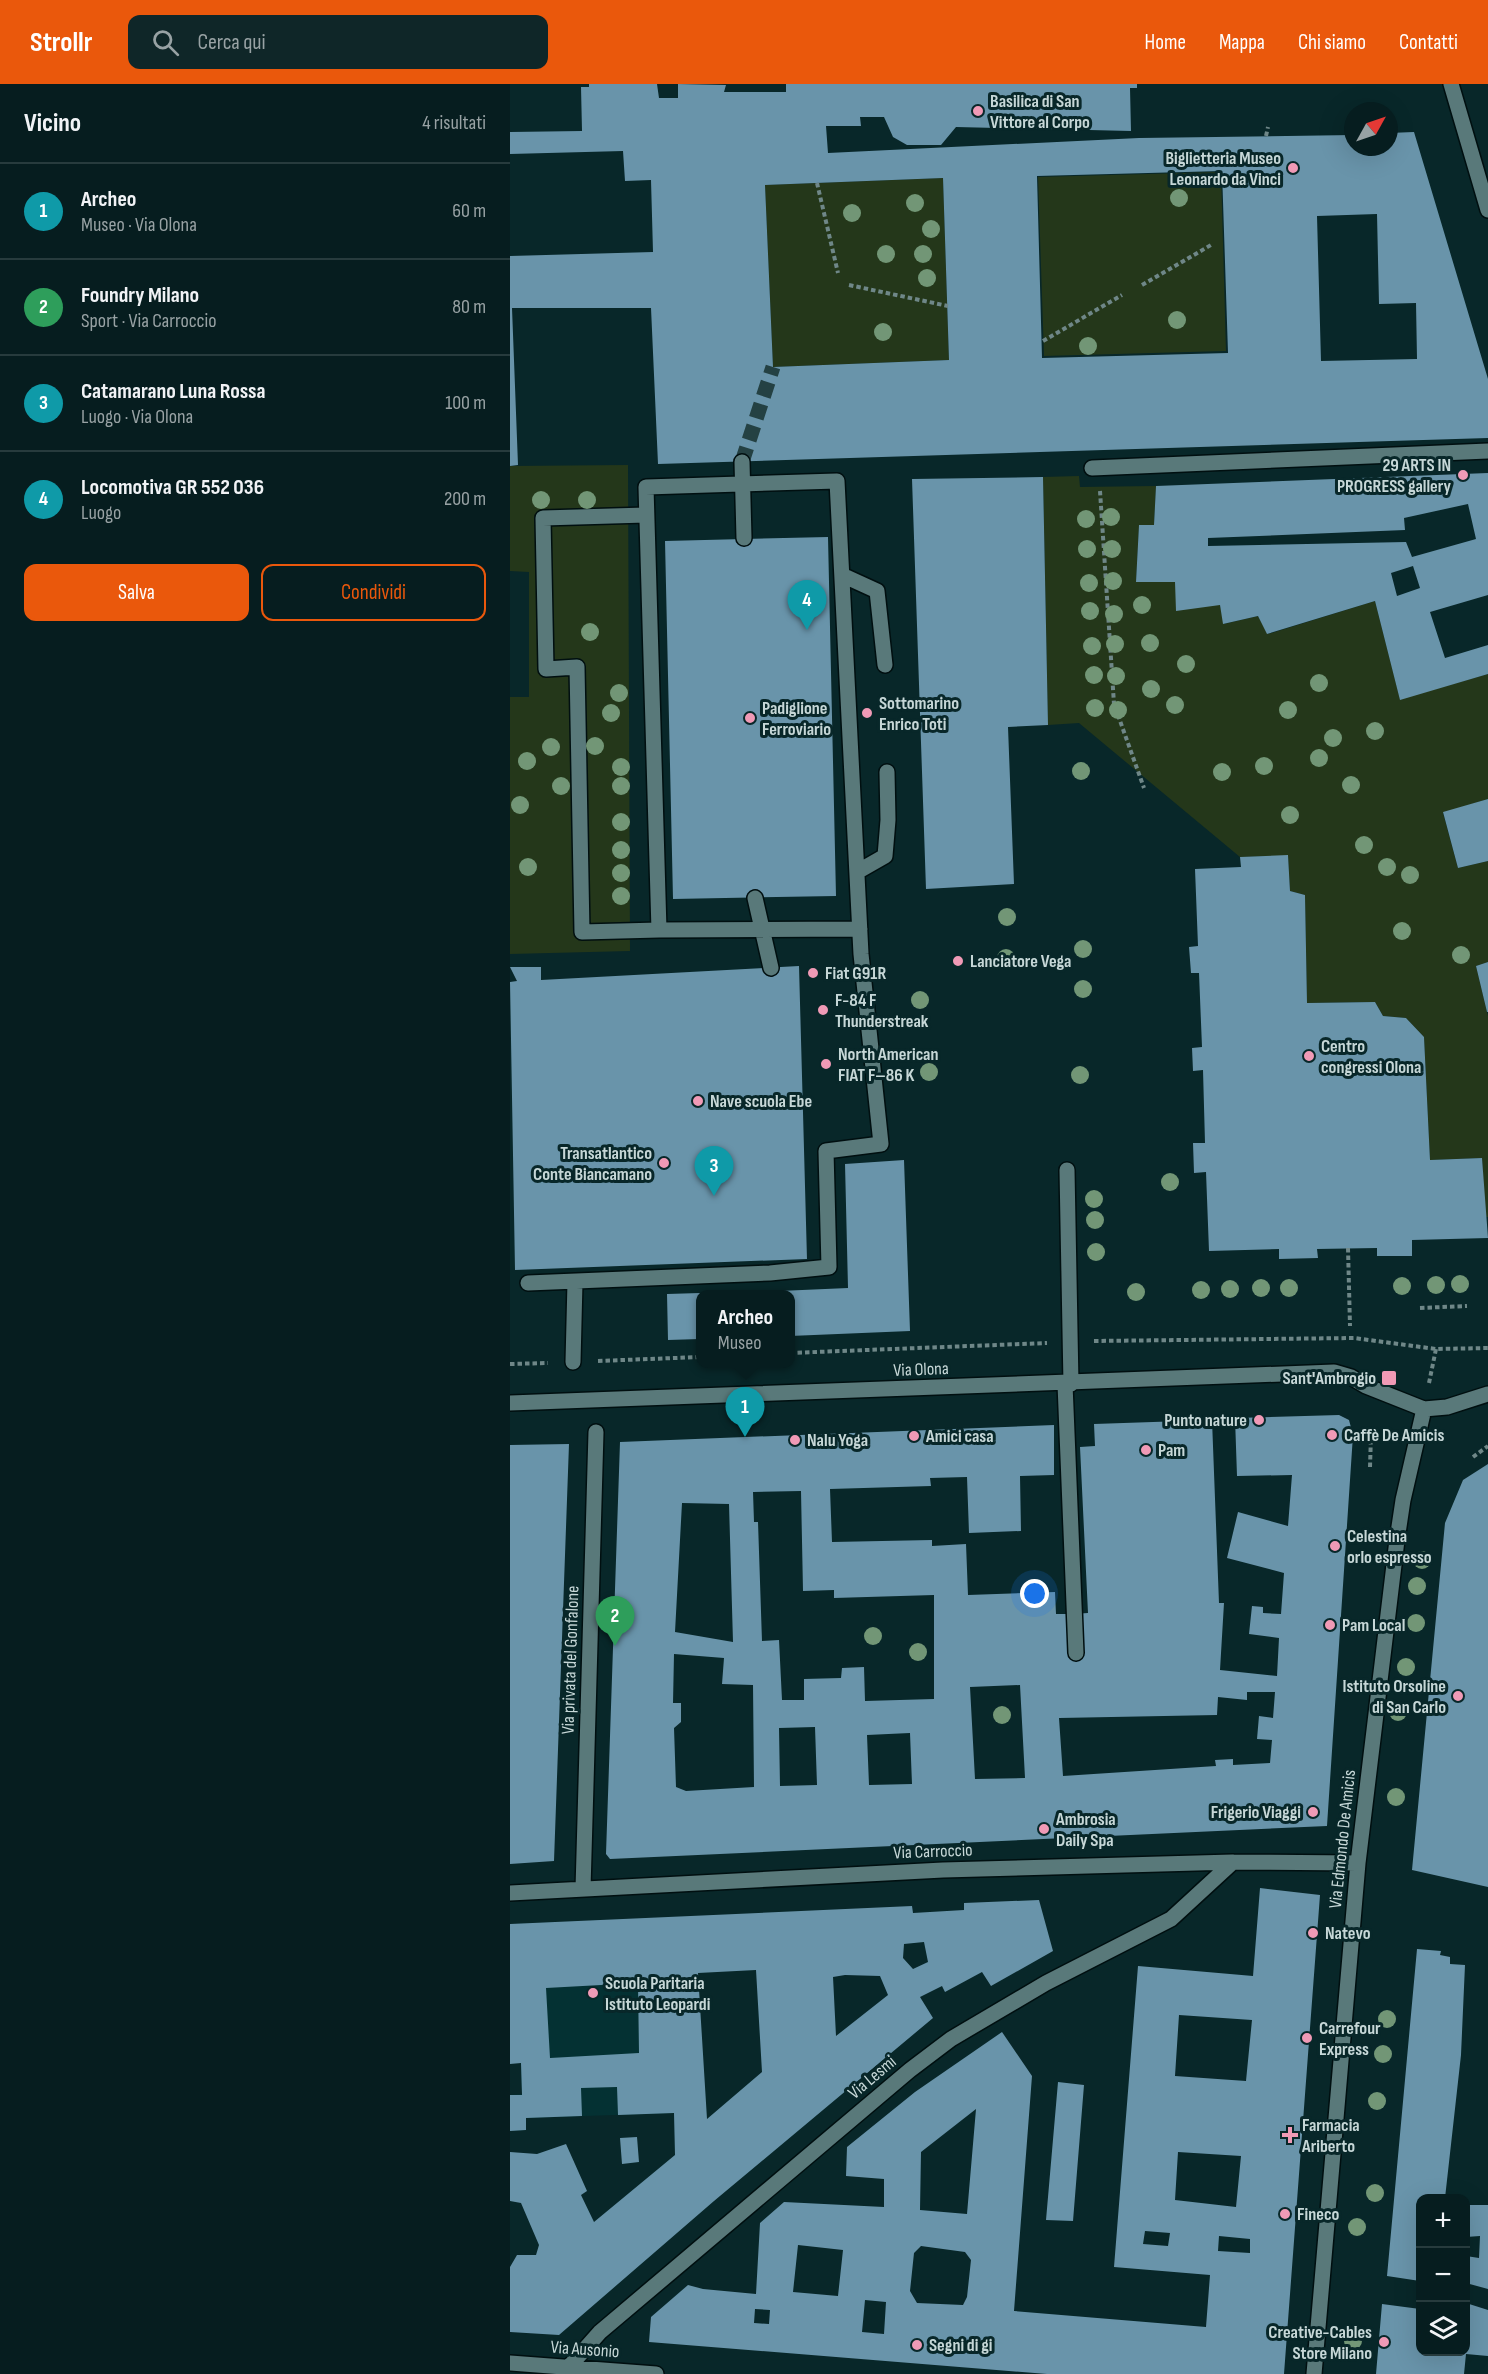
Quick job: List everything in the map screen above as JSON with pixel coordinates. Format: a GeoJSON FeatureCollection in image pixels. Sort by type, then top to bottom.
{"type":"FeatureCollection","features":[{"type":"Feature","properties":{"kind":"street"},"geometry":{"type":"LineString","coordinates":[[1451,84],[1488,210]]}},
{"type":"Feature","properties":{"kind":"street"},"geometry":{"type":"LineString","coordinates":[[1095,468],[1488,451]]}},
{"type":"Feature","properties":{"kind":"street"},"geometry":{"type":"LineString","coordinates":[[742,462],[744,538]]}},
{"type":"Feature","properties":{"kind":"street"},"geometry":{"type":"LineString","coordinates":[[528,1283],[770,1273],[829,1267],[826,1151],[881,1144],[860,929],[837,481],[646,487],[659,930]]}},
{"type":"Feature","properties":{"kind":"street"},"geometry":{"type":"LineString","coordinates":[[646,515],[543,518],[546,669],[577,667],[582,932],[860,929]]}},
{"type":"Feature","properties":{"kind":"street"},"geometry":{"type":"LineString","coordinates":[[842,575],[877,591],[885,665]]}},
{"type":"Feature","properties":{"kind":"street"},"geometry":{"type":"LineString","coordinates":[[857,872],[885,856],[888,820],[887,772]]}},
{"type":"Feature","properties":{"kind":"street"},"geometry":{"type":"LineString","coordinates":[[754,898],[771,968]]}},
{"type":"Feature","properties":{"kind":"street"},"geometry":{"type":"LineString","coordinates":[[1067,1170],[1070,1342],[1068,1384],[1076,1653]]}},
{"type":"Feature","properties":{"kind":"street"},"geometry":{"type":"LineString","coordinates":[[573,1362],[575,1282]]}},
{"type":"Feature","properties":{"kind":"street","name":"Via Olona"},"geometry":{"type":"LineString","coordinates":[[510,1403],[1068,1384],[1334,1372],[1351,1377],[1366,1386],[1424,1409]]}},
{"type":"Feature","properties":{"kind":"street"},"geometry":{"type":"LineString","coordinates":[[1424,1409],[1447,1407],[1488,1394]]}},
{"type":"Feature","properties":{"kind":"street","name":"Via Edmondo De Amicis"},"geometry":{"type":"LineString","coordinates":[[1314,2374],[1358,1863],[1397,1540],[1403,1500],[1424,1409]]}},
{"type":"Feature","properties":{"kind":"street","name":"Via privata del Gonfalone"},"geometry":{"type":"LineString","coordinates":[[583,1889],[596,1432]]}},
{"type":"Feature","properties":{"kind":"street","name":"Via Carroccio"},"geometry":{"type":"LineString","coordinates":[[510,1893],[943,1870],[1233,1862],[1358,1863]]}},
{"type":"Feature","properties":{"kind":"street","name":"Via Lesmi"},"geometry":{"type":"LineString","coordinates":[[568,2368],[600,2332],[910,2070],[979,2020],[1171,1919],[1233,1862]]}},
{"type":"Feature","properties":{"kind":"street","name":"Via Ausonio"},"geometry":{"type":"LineString","coordinates":[[510,2363],[656,2374]]}},
{"type":"Feature","properties":{"kind":"path"},"geometry":{"type":"LineString","coordinates":[[1266,136],[1268,127]]}},
{"type":"Feature","properties":{"kind":"path"},"geometry":{"type":"LineString","coordinates":[[817,183],[838,273]]}},
{"type":"Feature","properties":{"kind":"path"},"geometry":{"type":"LineString","coordinates":[[1142,285],[1211,245]]}},
{"type":"Feature","properties":{"kind":"path"},"geometry":{"type":"LineString","coordinates":[[849,285],[948,306]]}},
{"type":"Feature","properties":{"kind":"path"},"geometry":{"type":"LineString","coordinates":[[1043,341],[1122,296]]}},
{"type":"Feature","properties":{"kind":"path"},"geometry":{"type":"LineString","coordinates":[[1095,468],[1114,704],[1144,788]]}},
{"type":"Feature","properties":{"kind":"path"},"geometry":{"type":"LineString","coordinates":[[1348,1248],[1350,1326]]}},
{"type":"Feature","properties":{"kind":"path"},"geometry":{"type":"LineString","coordinates":[[1420,1308],[1467,1306]]}},
{"type":"Feature","properties":{"kind":"path"},"geometry":{"type":"LineString","coordinates":[[795,1353],[1070,1342],[1354,1338],[1436,1348],[1488,1348]]}},
{"type":"Feature","properties":{"kind":"path"},"geometry":{"type":"LineString","coordinates":[[1424,1409],[1436,1348]]}},
{"type":"Feature","properties":{"kind":"path"},"geometry":{"type":"LineString","coordinates":[[595,1361],[696,1357]]}},
{"type":"Feature","properties":{"kind":"path"},"geometry":{"type":"LineString","coordinates":[[1370,1467],[1371,1435]]}},
{"type":"Feature","properties":{"kind":"path"},"geometry":{"type":"LineString","coordinates":[[1473,1457],[1488,1446]]}},
{"type":"Feature","properties":{"kind":"shaded area","name":"Scuola Paritaria Istituto Leopardi"},"geometry":{"type":"Polygon","coordinates":[[[665,1918],[674,2113],[526,2118],[526,2130],[510,2131],[510,2095],[522,2094],[515,1924],[665,1918]]]}},
{"type":"Feature","properties":{"kind":"green space"},"geometry":{"type":"Polygon","coordinates":[[[1221,172],[1226,351],[1044,356],[1038,177],[1221,172]]]}},
{"type":"Feature","properties":{"kind":"green space"},"geometry":{"type":"Polygon","coordinates":[[[943,178],[949,360],[773,367],[765,185],[943,178]]]}},
{"type":"Feature","properties":{"kind":"green space"},"geometry":{"type":"Polygon","coordinates":[[[628,465],[630,951],[510,954],[510,697],[529,697],[529,572],[510,571],[510,466],[628,465]]]}},
{"type":"Feature","properties":{"kind":"green space"},"geometry":{"type":"Polygon","coordinates":[[[1079,476],[1080,487],[1156,486],[1154,525],[1139,526],[1136,582],[1175,582],[1220,605],[1224,624],[1258,616],[1268,634],[1375,601],[1400,699],[1488,674],[1488,799],[1443,813],[1458,868],[1488,861],[1488,962],[1476,966],[1488,1016],[1488,1217],[1485,1217],[1482,1158],[1430,1160],[1424,1037],[1406,1018],[1383,1016],[1375,1002],[1307,1003],[1305,895],[1290,891],[1288,856],[1240,857],[1079,723],[1048,725],[1043,477],[1079,476]]]}},
{"type":"Feature","properties":{"kind":"building"},"geometry":{"type":"Polygon","coordinates":[[[589,84],[657,84],[659,98],[678,98],[678,84],[726,85],[724,92],[786,92],[786,84],[1137,84],[1137,88],[1130,88],[1131,131],[956,127],[941,145],[907,145],[893,137],[884,117],[860,117],[861,126],[826,126],[828,153],[1139,138],[1344,135],[1344,156],[1398,156],[1398,133],[1414,132],[1488,379],[1488,438],[658,464],[651,308],[512,308],[518,465],[510,466],[510,256],[653,252],[651,180],[625,181],[623,151],[510,154],[510,132],[582,131],[581,87],[589,87],[589,84]],[[1222,171],[1037,176],[1042,358],[1228,353],[1222,171]],[[943,178],[765,185],[773,367],[949,360],[943,178]],[[1377,214],[1317,216],[1321,361],[1417,359],[1416,303],[1379,304],[1377,214]]]}},
{"type":"Feature","properties":{"kind":"building"},"geometry":{"type":"Polygon","coordinates":[[[1488,473],[1488,595],[1430,612],[1445,658],[1488,645],[1488,674],[1400,700],[1375,601],[1267,634],[1258,616],[1223,624],[1220,605],[1176,611],[1175,582],[1136,582],[1139,525],[1154,525],[1156,486],[1488,473]],[[1468,504],[1404,518],[1405,530],[1208,538],[1208,546],[1406,542],[1412,557],[1476,539],[1468,504]],[[1413,566],[1391,573],[1397,596],[1420,588],[1413,566]]]}},
{"type":"Feature","properties":{"kind":"building"},"geometry":{"type":"Polygon","coordinates":[[[1043,477],[1048,725],[1008,727],[1014,884],[926,889],[912,479],[1043,477]]]}},
{"type":"Feature","properties":{"kind":"building","name":"Padiglione Ferroviario"},"geometry":{"type":"Polygon","coordinates":[[[828,537],[836,896],[673,899],[665,541],[828,537]]]}},
{"type":"Feature","properties":{"kind":"building"},"geometry":{"type":"Polygon","coordinates":[[[1488,799],[1488,861],[1458,868],[1443,812],[1488,799]]]}},
{"type":"Feature","properties":{"kind":"building","name":"Centro congressi Olona"},"geometry":{"type":"Polygon","coordinates":[[[1288,855],[1290,891],[1305,895],[1307,1003],[1375,1002],[1383,1016],[1406,1018],[1424,1037],[1430,1160],[1482,1158],[1488,1238],[1412,1240],[1412,1256],[1377,1256],[1377,1248],[1317,1249],[1318,1258],[1279,1259],[1279,1249],[1209,1251],[1206,1172],[1194,1173],[1193,1143],[1205,1143],[1203,1070],[1193,1071],[1192,1048],[1202,1047],[1199,973],[1191,973],[1189,947],[1198,946],[1195,869],[1241,867],[1240,857],[1288,855]]]}},
{"type":"Feature","properties":{"kind":"building"},"geometry":{"type":"Polygon","coordinates":[[[1488,962],[1488,1012],[1487,1012],[1476,966],[1488,962]]]}},
{"type":"Feature","properties":{"kind":"building"},"geometry":{"type":"Polygon","coordinates":[[[799,966],[807,1259],[515,1270],[510,982],[517,981],[510,967],[541,967],[541,980],[799,966]]]}},
{"type":"Feature","properties":{"kind":"building"},"geometry":{"type":"Polygon","coordinates":[[[904,1160],[910,1331],[795,1336],[795,1290],[848,1288],[845,1164],[904,1160]]]}},
{"type":"Feature","properties":{"kind":"building"},"geometry":{"type":"Polygon","coordinates":[[[696,1293],[696,1339],[668,1340],[667,1294],[696,1293]]]}},
{"type":"Feature","properties":{"kind":"building"},"geometry":{"type":"Polygon","coordinates":[[[1339,1415],[1349,1420],[1353,1435],[1327,1826],[610,1859],[606,1854],[620,1442],[1054,1425],[1054,1475],[1020,1476],[1021,1531],[969,1533],[967,1477],[930,1478],[931,1486],[830,1489],[832,1542],[932,1540],[932,1546],[966,1544],[968,1595],[1055,1592],[1056,1614],[1073,1614],[1088,1613],[1080,1447],[1095,1446],[1094,1424],[1212,1420],[1219,1603],[1224,1603],[1220,1670],[1277,1676],[1279,1638],[1249,1634],[1252,1606],[1263,1607],[1263,1613],[1281,1614],[1284,1573],[1227,1558],[1238,1512],[1288,1526],[1292,1475],[1237,1476],[1235,1418],[1339,1415]],[[801,1491],[753,1492],[754,1522],[758,1522],[762,1641],[779,1640],[782,1700],[804,1700],[804,1679],[841,1678],[842,1668],[864,1667],[865,1701],[934,1699],[934,1595],[834,1598],[834,1590],[803,1591],[801,1491]],[[682,1503],[675,1632],[733,1642],[729,1504],[682,1503]],[[674,1654],[673,1703],[681,1703],[681,1722],[674,1728],[676,1787],[686,1791],[754,1787],[753,1685],[722,1684],[724,1658],[674,1654]],[[1020,1685],[970,1687],[975,1779],[1025,1778],[1020,1685]],[[1247,1692],[1247,1700],[1218,1697],[1217,1715],[1059,1718],[1063,1776],[1216,1766],[1215,1760],[1233,1759],[1233,1765],[1270,1763],[1272,1740],[1257,1739],[1259,1716],[1273,1718],[1275,1692],[1247,1692]],[[815,1727],[779,1728],[780,1786],[817,1785],[815,1727]],[[910,1733],[867,1735],[869,1785],[912,1784],[910,1733]]]}},
{"type":"Feature","properties":{"kind":"building"},"geometry":{"type":"Polygon","coordinates":[[[569,1444],[554,1861],[510,1864],[510,1445],[569,1444]]]}},
{"type":"Feature","properties":{"kind":"building","name":"Istituto Orsoline di San Carlo"},"geometry":{"type":"Polygon","coordinates":[[[1488,1464],[1488,1887],[1412,1870],[1445,1523],[1463,1480],[1488,1464]]]}},
{"type":"Feature","properties":{"kind":"building"},"geometry":{"type":"Polygon","coordinates":[[[1260,1888],[1320,1895],[1284,2374],[1047,2374],[649,2342],[651,2317],[688,2285],[703,2289],[756,2294],[760,2223],[784,2202],[884,2207],[884,2179],[846,2176],[847,2147],[915,2092],[1002,2032],[1032,2076],[1014,2311],[1206,2327],[1210,2275],[1114,2267],[1138,1966],[1253,1976],[1260,1888]],[[1179,2015],[1175,2076],[1246,2081],[1252,2020],[1179,2015]],[[976,2109],[921,2152],[920,2210],[967,2214],[976,2109]],[[1178,2152],[1175,2200],[1236,2207],[1241,2156],[1178,2152]],[[1145,2231],[1143,2244],[1168,2246],[1170,2233],[1145,2231]],[[1219,2236],[1218,2251],[1250,2253],[1250,2239],[1219,2236]],[[798,2245],[793,2292],[838,2296],[843,2250],[798,2245]],[[921,2246],[914,2253],[910,2291],[917,2303],[963,2305],[967,2297],[971,2260],[965,2252],[921,2246]],[[865,2300],[862,2332],[884,2334],[886,2302],[865,2300]],[[755,2309],[754,2323],[769,2324],[770,2310],[755,2309]]]}},
{"type":"Feature","properties":{"kind":"building"},"geometry":{"type":"Polygon","coordinates":[[[1039,1900],[1053,1951],[991,1986],[982,1972],[945,1992],[942,1986],[920,1997],[933,2018],[714,2201],[559,2335],[510,2332],[510,2267],[517,2255],[536,2255],[539,2245],[521,2203],[510,2201],[510,2152],[537,2154],[566,2144],[587,2191],[581,2195],[594,2222],[675,2155],[674,2113],[618,2115],[617,2087],[581,2088],[582,2116],[526,2118],[526,2130],[510,2131],[510,2095],[522,2095],[521,2063],[510,2064],[510,1924],[912,1906],[913,1913],[964,1910],[964,1903],[1039,1900]],[[924,1942],[904,1944],[903,1958],[913,1969],[928,1962],[924,1942]],[[756,1970],[698,1973],[707,2119],[762,2072],[756,1970]],[[880,1976],[833,1977],[836,2036],[888,1995],[880,1976]],[[638,1983],[546,1988],[550,2058],[639,2053],[638,1983]]]}},
{"type":"Feature","properties":{"kind":"building"},"geometry":{"type":"Polygon","coordinates":[[[1417,1949],[1441,1951],[1440,1955],[1450,1957],[1450,1964],[1465,1965],[1461,2055],[1445,2194],[1416,2194],[1416,2280],[1387,2276],[1417,1949]]]}},
{"type":"Feature","properties":{"kind":"building"},"geometry":{"type":"Polygon","coordinates":[[[1058,2082],[1084,2085],[1073,2221],[1046,2220],[1058,2082]]]}},
{"type":"Feature","properties":{"kind":"building"},"geometry":{"type":"Polygon","coordinates":[[[637,2137],[639,2162],[622,2164],[620,2138],[637,2137]]]}},
{"type":"Feature","properties":{"kind":"building"},"geometry":{"type":"Polygon","coordinates":[[[1470,2205],[1488,2205],[1488,2289],[1470,2284],[1470,2257],[1479,2258],[1480,2236],[1470,2237],[1470,2205]]]}},
{"type":"Feature","properties":{"kind":"building"},"geometry":{"type":"Polygon","coordinates":[[[1382,2304],[1416,2308],[1416,2356],[1466,2356],[1464,2374],[1376,2374],[1382,2304]]]}},
{"type":"Feature","properties":{"kind":"building"},"geometry":{"type":"Polygon","coordinates":[[[1470,2304],[1488,2310],[1488,2356],[1470,2354],[1470,2304]]]}},
{"type":"Feature","properties":{"kind":"tunnel"},"geometry":{"type":"LineString","coordinates":[[742,462],[773,367]]}},
{"type":"Feature","properties":{"kind":"place","name":"Basilica di San Vittore al Corpo"},"geometry":{"type":"Point","coordinates":[978,111]}},
{"type":"Feature","properties":{"kind":"place","name":"Biglietteria Museo Leonardo da Vinci"},"geometry":{"type":"Point","coordinates":[1293,168]}},
{"type":"Feature","properties":{"kind":"place","name":"29 ARTS IN PROGRESS gallery"},"geometry":{"type":"Point","coordinates":[1463,475]}},
{"type":"Feature","properties":{"kind":"place","name":"Locomotiva GR 552 036"},"geometry":{"type":"Point","coordinates":[807,630]}},
{"type":"Feature","properties":{"kind":"place","name":"Sottomarino Enrico Toti"},"geometry":{"type":"Point","coordinates":[867,713]}},
{"type":"Feature","properties":{"kind":"place","name":"Padiglione Ferroviario"},"geometry":{"type":"Point","coordinates":[750,718]}},
{"type":"Feature","properties":{"kind":"place","name":"Lanciatore Vega"},"geometry":{"type":"Point","coordinates":[958,961]}},
{"type":"Feature","properties":{"kind":"place","name":"Fiat G91R"},"geometry":{"type":"Point","coordinates":[813,973]}},
{"type":"Feature","properties":{"kind":"place","name":"F-84 F Thunderstreak"},"geometry":{"type":"Point","coordinates":[823,1010]}},
{"type":"Feature","properties":{"kind":"place","name":"Centro congressi Olona"},"geometry":{"type":"Point","coordinates":[1309,1056]}},
{"type":"Feature","properties":{"kind":"place","name":"North American FIAT F–86 K"},"geometry":{"type":"Point","coordinates":[826,1064]}},
{"type":"Feature","properties":{"kind":"place","name":"Nave scuola Ebe"},"geometry":{"type":"Point","coordinates":[698,1101]}},
{"type":"Feature","properties":{"kind":"place","name":"Transatlantico Conte Biancamano"},"geometry":{"type":"Point","coordinates":[664,1163]}},
{"type":"Feature","properties":{"kind":"place","name":"Catamarano Luna Rossa"},"geometry":{"type":"Point","coordinates":[714,1196]}},
{"type":"Feature","properties":{"kind":"place","name":"Sant'Ambrogio"},"geometry":{"type":"Point","coordinates":[1389,1378]}},
{"type":"Feature","properties":{"kind":"place","name":"Punto nature"},"geometry":{"type":"Point","coordinates":[1259,1420]}},
{"type":"Feature","properties":{"kind":"place","name":"Caffè De Amicis"},"geometry":{"type":"Point","coordinates":[1332,1435]}},
{"type":"Feature","properties":{"kind":"place","name":"Amici casa"},"geometry":{"type":"Point","coordinates":[914,1436]}},
{"type":"Feature","properties":{"kind":"place","name":"Archeo"},"geometry":{"type":"Point","coordinates":[745,1437]}},
{"type":"Feature","properties":{"kind":"place","name":"Nalu Yoga"},"geometry":{"type":"Point","coordinates":[795,1440]}},
{"type":"Feature","properties":{"kind":"place","name":"Pam"},"geometry":{"type":"Point","coordinates":[1146,1450]}},
{"type":"Feature","properties":{"kind":"place","name":"Celestina orlo espresso"},"geometry":{"type":"Point","coordinates":[1335,1546]}},
{"type":"Feature","properties":{"kind":"place","name":"Pam Local"},"geometry":{"type":"Point","coordinates":[1330,1625]}},
{"type":"Feature","properties":{"kind":"place","name":"Foundry Milano"},"geometry":{"type":"Point","coordinates":[615,1646]}},
{"type":"Feature","properties":{"kind":"place","name":"Istituto Orsoline di San Carlo"},"geometry":{"type":"Point","coordinates":[1458,1696]}},
{"type":"Feature","properties":{"kind":"place","name":"Frigerio Viaggi"},"geometry":{"type":"Point","coordinates":[1313,1812]}},
{"type":"Feature","properties":{"kind":"place","name":"Ambrosia Daily Spa"},"geometry":{"type":"Point","coordinates":[1044,1829]}},
{"type":"Feature","properties":{"kind":"place","name":"Natevo"},"geometry":{"type":"Point","coordinates":[1313,1933]}},
{"type":"Feature","properties":{"kind":"place","name":"Scuola Paritaria Istituto Leopardi"},"geometry":{"type":"Point","coordinates":[593,1993]}},
{"type":"Feature","properties":{"kind":"place","name":"Carrefour Express"},"geometry":{"type":"Point","coordinates":[1307,2038]}},
{"type":"Feature","properties":{"kind":"place","name":"Farmacia Ariberto"},"geometry":{"type":"Point","coordinates":[1290,2135]}},
{"type":"Feature","properties":{"kind":"place","name":"Fineco"},"geometry":{"type":"Point","coordinates":[1285,2214]}},
{"type":"Feature","properties":{"kind":"place","name":"Creative-Cables Store Milano"},"geometry":{"type":"Point","coordinates":[1384,2342]}},
{"type":"Feature","properties":{"kind":"place","name":"Segni di gi"},"geometry":{"type":"Point","coordinates":[917,2345]}}]}
